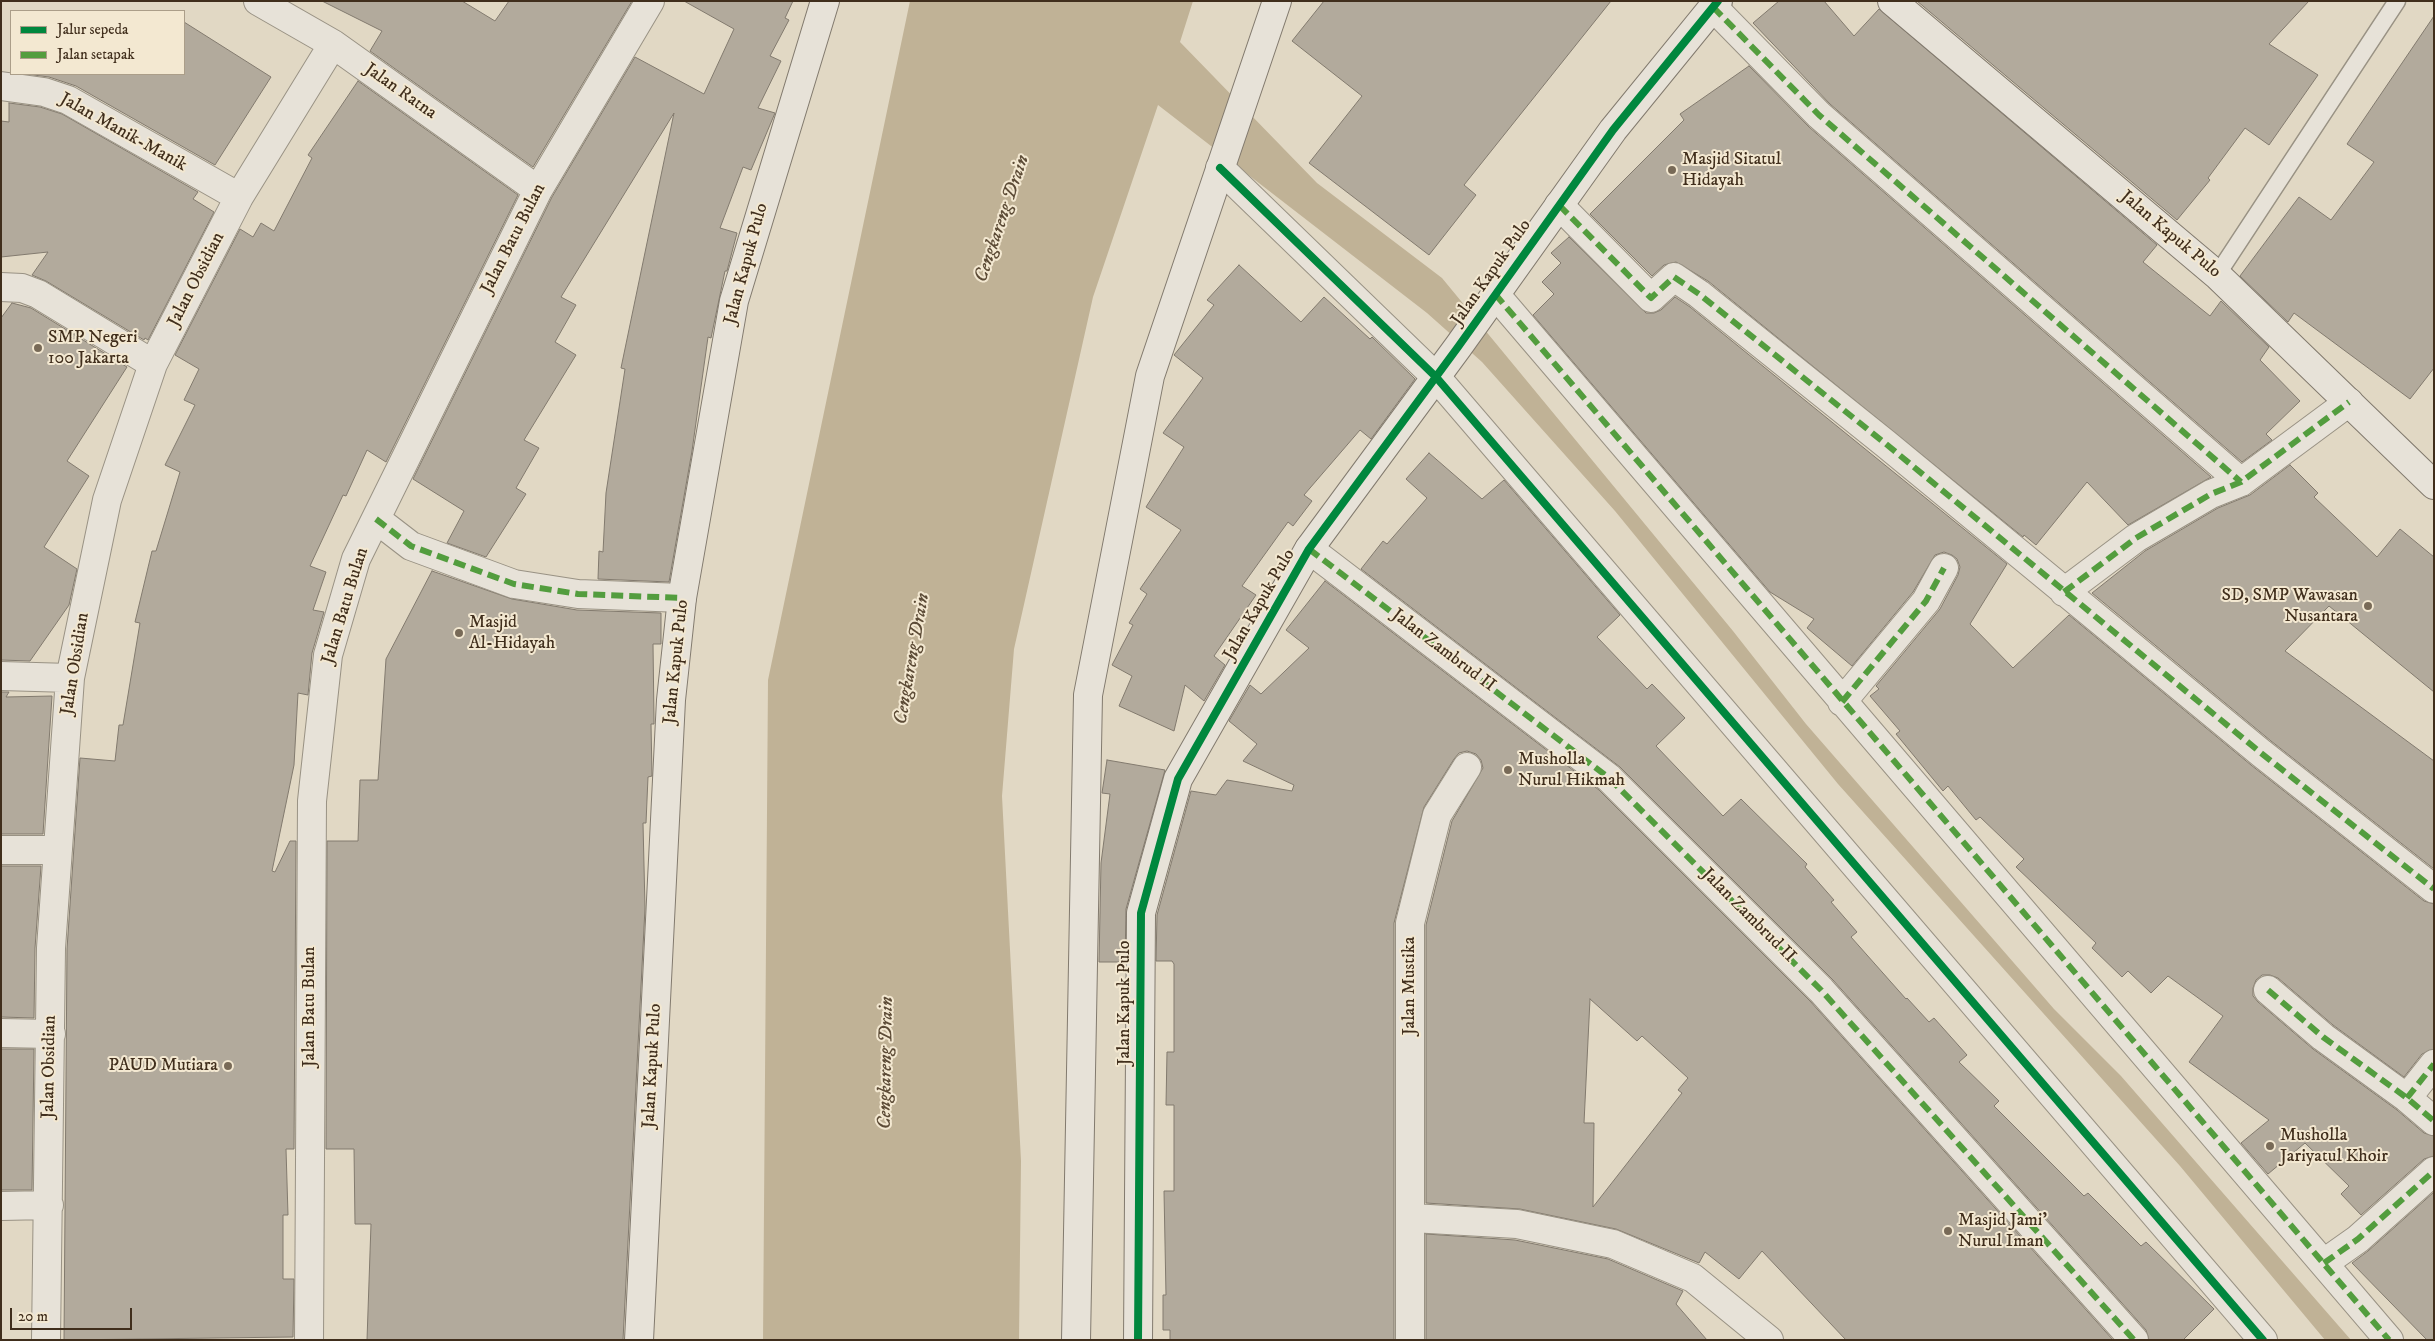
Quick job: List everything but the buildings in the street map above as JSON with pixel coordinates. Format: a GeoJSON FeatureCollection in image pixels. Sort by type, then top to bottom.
{"type":"FeatureCollection","features":[{"type":"Feature","properties":{"kind":"street","name":"Jalan Ratna"},"geometry":{"type":"LineString","coordinates":[[258,1],[333,44],[538,190]]}},
{"type":"Feature","properties":{"kind":"street","name":"Jalan Batu Bulan"},"geometry":{"type":"LineString","coordinates":[[309,1340],[312,802],[328,655],[356,559],[538,190],[650,1]]}},
{"type":"Feature","properties":{"kind":"street","name":"Jalan Kapuk Pulo"},"geometry":{"type":"LineString","coordinates":[[639,1340],[671,700],[682,598],[734,301],[825,1]]}},
{"type":"Feature","properties":{"kind":"street"},"geometry":{"type":"LineString","coordinates":[[1076,1340],[1088,695],[1150,376],[1245,90],[1277,1]]}},
{"type":"Feature","properties":{"kind":"street","name":"Jalan Kapuk Pulo"},"geometry":{"type":"LineString","coordinates":[[1892,1],[2217,275],[2434,485]]}},
{"type":"Feature","properties":{"kind":"street","name":"Jalan Kapuk Pulo"},"geometry":{"type":"LineString","coordinates":[[1138,1340],[1141,913],[1178,779],[1309,549],[1458,347],[1613,130],[1715,4]]}},
{"type":"Feature","properties":{"kind":"street"},"geometry":{"type":"LineString","coordinates":[[1715,4],[1820,115],[2241,482]]}},
{"type":"Feature","properties":{"kind":"street","name":"Jalan Obsidian"},"geometry":{"type":"LineString","coordinates":[[46,1340],[51,948],[70,678],[107,500],[153,364],[239,197],[333,44]]}},
{"type":"Feature","properties":{"kind":"street","name":"Jalan Manik-Manik"},"geometry":{"type":"LineString","coordinates":[[1,86],[44,92],[68,100],[239,197]]}},
{"type":"Feature","properties":{"kind":"street"},"geometry":{"type":"LineString","coordinates":[[1221,164],[1436,377],[2263,1340]]}},
{"type":"Feature","properties":{"kind":"street"},"geometry":{"type":"LineString","coordinates":[[1559,205],[1651,298],[1674,277],[1894,450],[2064,592],[2434,889]]}},
{"type":"Feature","properties":{"kind":"street"},"geometry":{"type":"LineString","coordinates":[[1,287],[22,288],[38,294],[153,364]]}},
{"type":"Feature","properties":{"kind":"street"},"geometry":{"type":"LineString","coordinates":[[1488,304],[1842,702],[2389,1340]]}},
{"type":"Feature","properties":{"kind":"street"},"geometry":{"type":"LineString","coordinates":[[2064,592],[2136,538],[2211,494],[2241,482],[2349,402]]}},
{"type":"Feature","properties":{"kind":"street"},"geometry":{"type":"LineString","coordinates":[[376,520],[411,546],[514,584],[578,594],[682,598]]}},
{"type":"Feature","properties":{"kind":"street","name":"Jalan Zambrud II"},"geometry":{"type":"LineString","coordinates":[[1309,549],[1609,778],[1822,990],[2134,1340]]}},
{"type":"Feature","properties":{"kind":"street"},"geometry":{"type":"LineString","coordinates":[[1842,702],[1926,602],[1944,568]]}},
{"type":"Feature","properties":{"kind":"street"},"geometry":{"type":"LineString","coordinates":[[1,676],[70,678]]}},
{"type":"Feature","properties":{"kind":"street","name":"Jalan Mustika"},"geometry":{"type":"LineString","coordinates":[[1410,1340],[1412,1218],[1410,923],[1437,815],[1467,767]]}},
{"type":"Feature","properties":{"kind":"street"},"geometry":{"type":"LineString","coordinates":[[1,850],[58,850]]}},
{"type":"Feature","properties":{"kind":"street"},"geometry":{"type":"LineString","coordinates":[[2268,990],[2323,1037],[2407,1098],[2434,1122]]}},
{"type":"Feature","properties":{"kind":"street"},"geometry":{"type":"LineString","coordinates":[[1,1033],[50,1034]]}},
{"type":"Feature","properties":{"kind":"street"},"geometry":{"type":"LineString","coordinates":[[2407,1098],[2434,1064]]}},
{"type":"Feature","properties":{"kind":"street"},"geometry":{"type":"LineString","coordinates":[[2324,1263],[2358,1239],[2434,1171]]}},
{"type":"Feature","properties":{"kind":"street"},"geometry":{"type":"LineString","coordinates":[[1,1206],[48,1206]]}},
{"type":"Feature","properties":{"kind":"street"},"geometry":{"type":"LineString","coordinates":[[1412,1218],[1517,1224],[1613,1244],[1693,1278],[1769,1340]]}},
{"type":"Feature","properties":{"kind":"lane"},"geometry":{"type":"LineString","coordinates":[[2217,275],[2397,1]]}},
{"type":"Feature","properties":{"kind":"water","name":"Cengkareng Drain"},"geometry":{"type":"Polygon","coordinates":[[[910,1],[1193,1],[1180,42],[1317,183],[1442,278],[1733,631],[1806,724],[2054,1009],[2121,1076],[2351,1340],[2325,1340],[2180,1166],[1838,784],[1615,511],[1482,362],[1427,313],[1158,105],[1093,297],[1014,649],[1002,796],[1021,1161],[1019,1340],[763,1340],[768,680],[910,1]]]}},
{"type":"Feature","properties":{"kind":"marked path"},"geometry":{"type":"LineString","coordinates":[[1713,7],[1819,115],[2241,482]]}},
{"type":"Feature","properties":{"kind":"marked path"},"geometry":{"type":"LineString","coordinates":[[1559,205],[1651,298],[1674,277],[1699,294],[1886,444],[2261,753],[2434,889]]}},
{"type":"Feature","properties":{"kind":"marked path"},"geometry":{"type":"LineString","coordinates":[[1495,294],[2389,1340]]}},
{"type":"Feature","properties":{"kind":"marked path"},"geometry":{"type":"LineString","coordinates":[[2064,592],[2136,538],[2211,494],[2241,482],[2349,402]]}},
{"type":"Feature","properties":{"kind":"marked path"},"geometry":{"type":"LineString","coordinates":[[376,519],[411,546],[514,584],[578,594],[682,598]]}},
{"type":"Feature","properties":{"kind":"marked path"},"geometry":{"type":"LineString","coordinates":[[1309,549],[1609,778],[1821,990],[2134,1340]]}},
{"type":"Feature","properties":{"kind":"marked path"},"geometry":{"type":"LineString","coordinates":[[1842,702],[1926,601],[1944,568]]}},
{"type":"Feature","properties":{"kind":"marked path"},"geometry":{"type":"LineString","coordinates":[[2268,990],[2323,1037],[2407,1098],[2434,1121]]}},
{"type":"Feature","properties":{"kind":"marked path"},"geometry":{"type":"LineString","coordinates":[[2407,1098],[2434,1064]]}},
{"type":"Feature","properties":{"kind":"marked path"},"geometry":{"type":"LineString","coordinates":[[2324,1263],[2358,1239],[2434,1171]]}},
{"type":"Feature","properties":{"kind":"cycle path"},"geometry":{"type":"LineString","coordinates":[[1138,1340],[1141,913],[1178,779],[1309,549],[1458,347],[1613,130],[1718,1]]}},
{"type":"Feature","properties":{"kind":"cycle path"},"geometry":{"type":"LineString","coordinates":[[1220,168],[1436,377],[2263,1340]]}},
{"type":"Feature","properties":{"kind":"place","name":"Masjid Sitatul Hidayah"},"geometry":{"type":"Point","coordinates":[1672,170]}},
{"type":"Feature","properties":{"kind":"place","name":"SMP Negeri 100 Jakarta"},"geometry":{"type":"Point","coordinates":[38,348]}},
{"type":"Feature","properties":{"kind":"place","name":"SD, SMP Wawasan Nusantara"},"geometry":{"type":"Point","coordinates":[2368,606]}},
{"type":"Feature","properties":{"kind":"place","name":"Masjid Al-Hidayah"},"geometry":{"type":"Point","coordinates":[459,633]}},
{"type":"Feature","properties":{"kind":"place","name":"Musholla Nurul Hikmah"},"geometry":{"type":"Point","coordinates":[1508,770]}},
{"type":"Feature","properties":{"kind":"place","name":"PAUD Mutiara"},"geometry":{"type":"Point","coordinates":[228,1066]}},
{"type":"Feature","properties":{"kind":"place","name":"Musholla Jariyatul Khoir"},"geometry":{"type":"Point","coordinates":[2270,1146]}},
{"type":"Feature","properties":{"kind":"place","name":"Masjid Jami' Nurul Iman"},"geometry":{"type":"Point","coordinates":[1948,1231]}}]}
